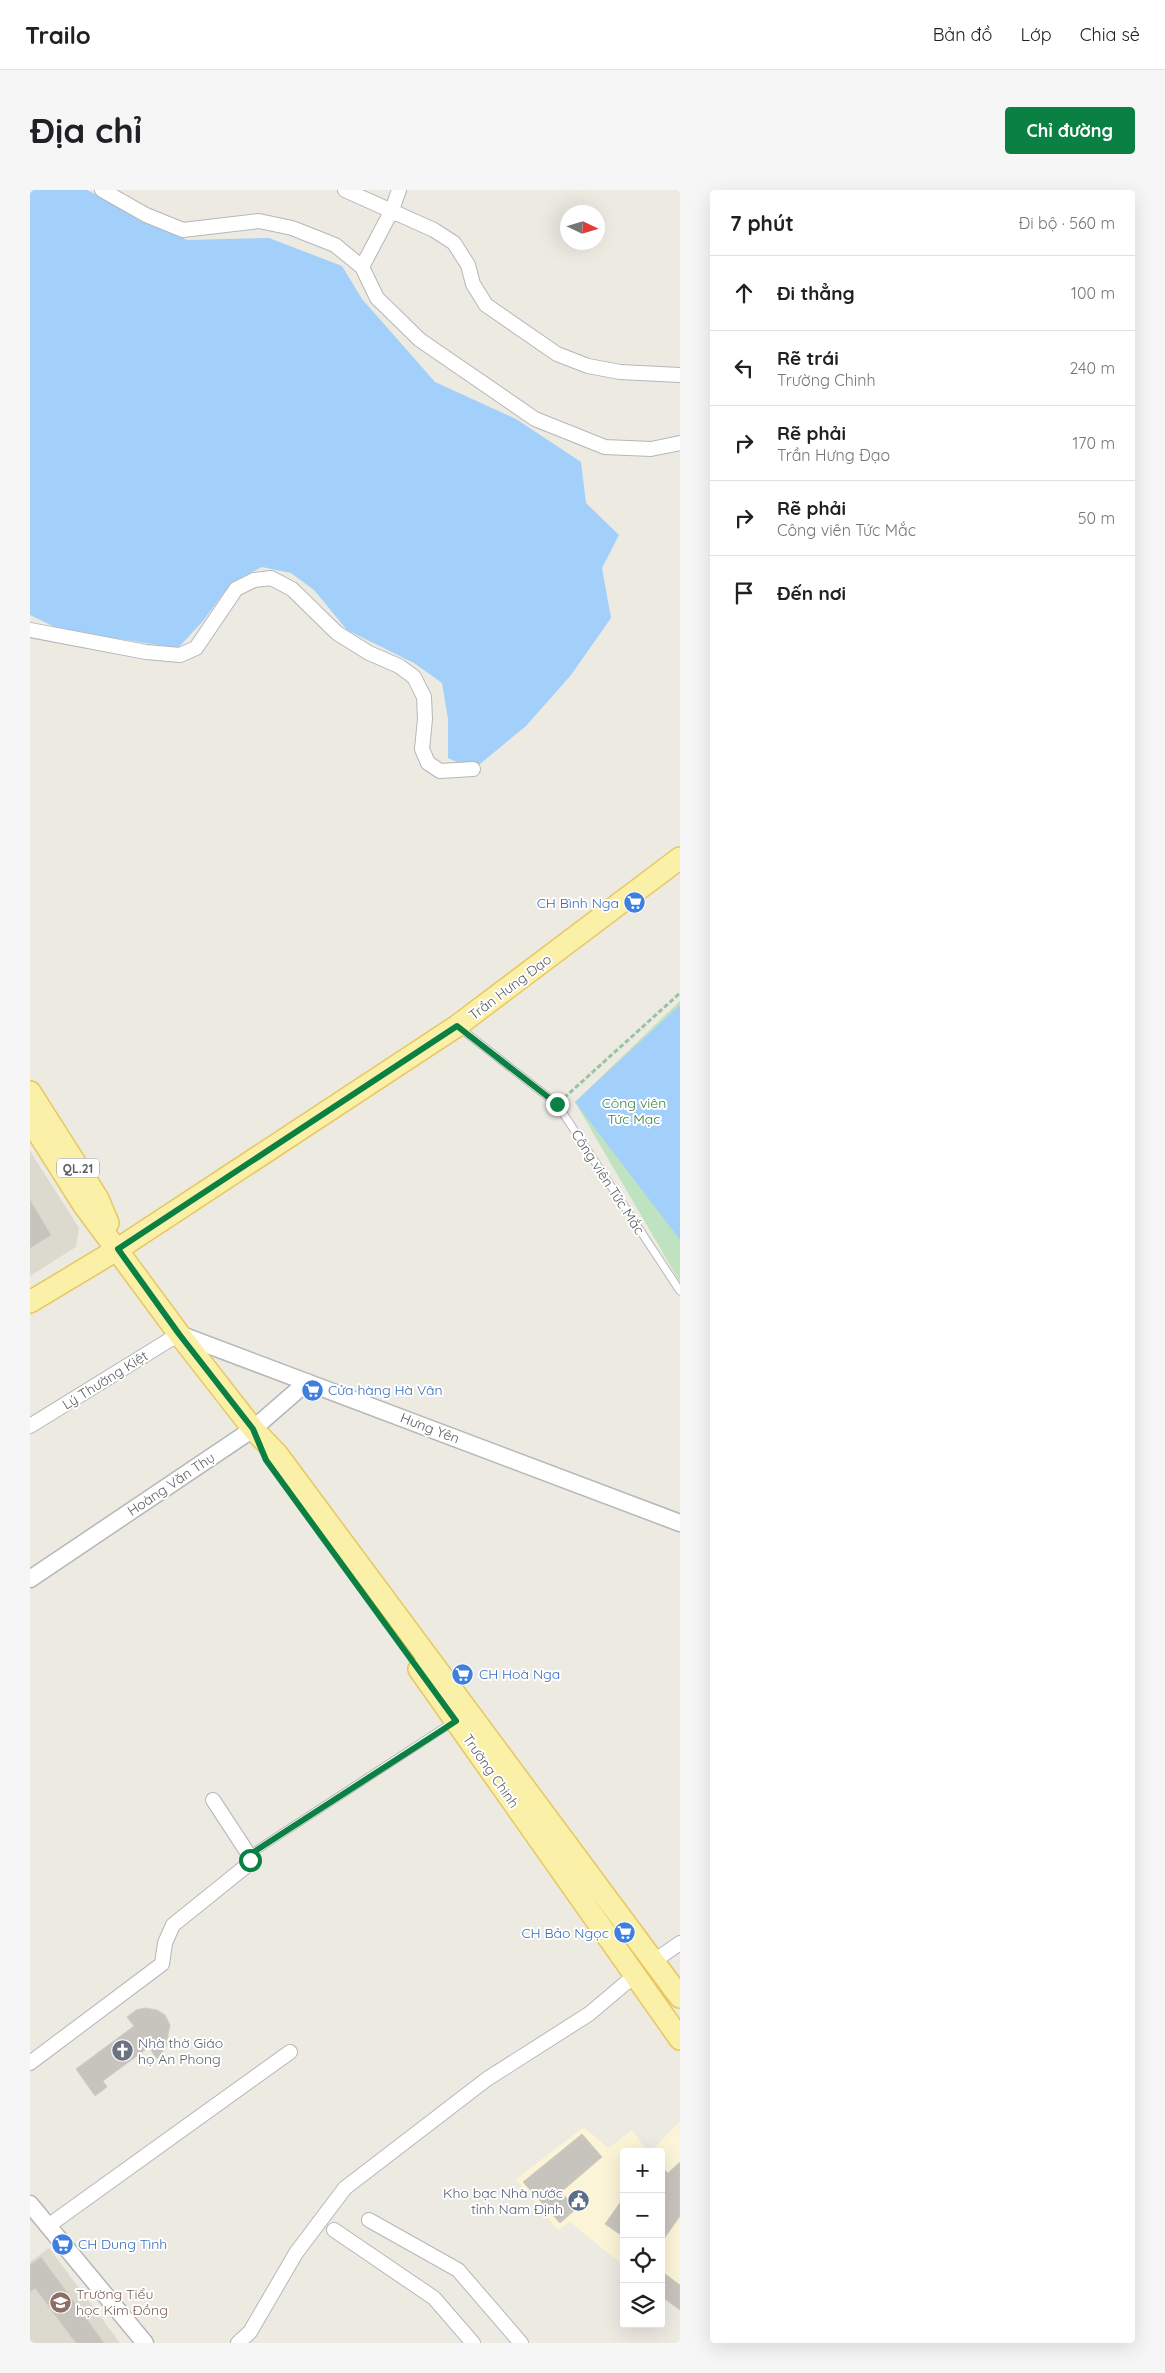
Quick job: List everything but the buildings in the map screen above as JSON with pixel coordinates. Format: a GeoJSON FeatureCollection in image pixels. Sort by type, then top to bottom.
{"type":"FeatureCollection","features":[{"type":"Feature","properties":{"kind":"main road","name":"Trần Hưng Đạo"},"geometry":{"type":"LineString","coordinates":[[30,1302],[118,1249],[457,1026],[680,858]]}},
{"type":"Feature","properties":{"kind":"main road","name":"Trường Chinh"},"geometry":{"type":"LineString","coordinates":[[30,1092],[98,1199],[118,1249]]}},
{"type":"Feature","properties":{"kind":"main road","name":"Trường Chinh"},"geometry":{"type":"LineString","coordinates":[[30,1120],[83,1204],[179,1334],[253,1429],[277,1454],[410,1644],[680,1997]]}},
{"type":"Feature","properties":{"kind":"main road","name":"Trường Chinh"},"geometry":{"type":"LineString","coordinates":[[410,1644],[456,1721],[680,2039]]}},
{"type":"Feature","properties":{"kind":"main road"},"geometry":{"type":"LineString","coordinates":[[634,1976],[654,1962]]}},
{"type":"Feature","properties":{"kind":"street"},"geometry":{"type":"LineString","coordinates":[[102,190],[146,215],[183,230],[259,221],[292,228],[335,245],[362,267],[377,298],[420,340],[535,419],[605,448],[651,449],[680,443]]}},
{"type":"Feature","properties":{"kind":"street"},"geometry":{"type":"LineString","coordinates":[[345,190],[434,230],[454,243],[468,265],[473,284],[486,305],[557,354],[588,366],[620,372],[680,375]]}},
{"type":"Feature","properties":{"kind":"street"},"geometry":{"type":"LineString","coordinates":[[362,267],[392,210],[399,190]]}},
{"type":"Feature","properties":{"kind":"street"},"geometry":{"type":"LineString","coordinates":[[30,630],[146,652],[180,655],[196,648],[236,589],[254,580],[271,578],[292,590],[337,633],[369,653],[399,666],[414,677],[424,697],[425,719],[422,749],[428,763],[440,771],[473,769]]}},
{"type":"Feature","properties":{"kind":"street","name":"Hưng Yên"},"geometry":{"type":"LineString","coordinates":[[179,1334],[680,1523]]}},
{"type":"Feature","properties":{"kind":"street","name":"Lý Thường Kiệt"},"geometry":{"type":"LineString","coordinates":[[30,1426],[179,1334]]}},
{"type":"Feature","properties":{"kind":"street","name":"Hoàng Văn Thụ"},"geometry":{"type":"LineString","coordinates":[[30,1579],[253,1429],[307,1382]]}},
{"type":"Feature","properties":{"kind":"street"},"geometry":{"type":"LineString","coordinates":[[30,2063],[162,1964],[165,1943],[173,1925],[250,1860],[249,1855],[213,1800]]}},
{"type":"Feature","properties":{"kind":"street"},"geometry":{"type":"LineString","coordinates":[[654,1962],[680,1943]]}},
{"type":"Feature","properties":{"kind":"street"},"geometry":{"type":"LineString","coordinates":[[238,2343],[250,2332],[296,2253],[345,2188],[487,2079],[589,2014],[634,1976]]}},
{"type":"Feature","properties":{"kind":"street"},"geometry":{"type":"LineString","coordinates":[[48,2226],[290,2052]]}},
{"type":"Feature","properties":{"kind":"street"},"geometry":{"type":"LineString","coordinates":[[30,2204],[145,2343]]}},
{"type":"Feature","properties":{"kind":"street"},"geometry":{"type":"LineString","coordinates":[[369,2220],[458,2270],[515,2341]]}},
{"type":"Feature","properties":{"kind":"street"},"geometry":{"type":"LineString","coordinates":[[334,2230],[434,2298],[473,2343]]}},
{"type":"Feature","properties":{"kind":"lane","name":"Công viên Tức Mắc"},"geometry":{"type":"LineString","coordinates":[[457,1026],[557,1104],[680,1291]]}},
{"type":"Feature","properties":{"kind":"lane"},"geometry":{"type":"LineString","coordinates":[[249,1855],[456,1721]]}},
{"type":"Feature","properties":{"kind":"path"},"geometry":{"type":"LineString","coordinates":[[557,1104],[680,993]]}},
{"type":"Feature","properties":{"kind":"shaded area"},"geometry":{"type":"Polygon","coordinates":[[[30,1151],[79,1228],[76,1247],[30,1276],[30,1151]]]}},
{"type":"Feature","properties":{"kind":"shaded area"},"geometry":{"type":"Polygon","coordinates":[[[680,2121],[680,2310],[665,2299],[665,2148],[654,2148],[680,2121]]]}},
{"type":"Feature","properties":{"kind":"shaded area","name":"Kho bạc Nhà nước tỉnh Nam Định"},"geometry":{"type":"Polygon","coordinates":[[[584,2127],[608,2148],[632,2130],[645,2148],[620,2148],[620,2263],[570,2222],[558,2230],[516,2179],[584,2127]]]}},
{"type":"Feature","properties":{"kind":"shaded area","name":"Trường Tiểu học Kim Đồng"},"geometry":{"type":"Polygon","coordinates":[[[49,2248],[120,2343],[30,2343],[30,2262],[49,2248]]]}},
{"type":"Feature","properties":{"kind":"green space","name":"Công viên Tức Mạc"},"geometry":{"type":"Polygon","coordinates":[[[680,1001],[680,1282],[575,1102],[680,1001]]]}},
{"type":"Feature","properties":{"kind":"water"},"geometry":{"type":"Polygon","coordinates":[[[30,190],[87,190],[187,240],[269,238],[342,266],[362,299],[435,382],[516,419],[581,462],[586,503],[619,535],[602,568],[611,618],[571,675],[526,726],[480,764],[457,762],[448,758],[448,719],[442,683],[414,663],[347,630],[314,590],[291,573],[262,567],[231,583],[203,621],[178,648],[61,630],[30,615],[30,190]]]}},
{"type":"Feature","properties":{"kind":"water","name":"Công viên Tức Mạc"},"geometry":{"type":"Polygon","coordinates":[[[680,1005],[680,1240],[575,1102],[680,1005]]]}},
{"type":"Feature","properties":{"kind":"place","name":"CH Bình Nga"},"geometry":{"type":"Point","coordinates":[635,903]}},
{"type":"Feature","properties":{"kind":"place","name":"Cửa hàng Hà Vân"},"geometry":{"type":"Point","coordinates":[312,1390]}},
{"type":"Feature","properties":{"kind":"place","name":"CH Hoà Nga"},"geometry":{"type":"Point","coordinates":[463,1674]}},
{"type":"Feature","properties":{"kind":"place","name":"CH Bảo Ngọc"},"geometry":{"type":"Point","coordinates":[625,1933]}},
{"type":"Feature","properties":{"kind":"place","name":"Nhà thờ Giáo họ An Phong"},"geometry":{"type":"Point","coordinates":[122,2051]}},
{"type":"Feature","properties":{"kind":"place","name":"Kho bạc Nhà nước tỉnh Nam Định"},"geometry":{"type":"Point","coordinates":[579,2201]}},
{"type":"Feature","properties":{"kind":"place","name":"CH Dung Tình"},"geometry":{"type":"Point","coordinates":[62,2244]}},
{"type":"Feature","properties":{"kind":"place","name":"Trường Tiểu học Kim Đồng"},"geometry":{"type":"Point","coordinates":[60,2302]}},
{"type":"Feature","properties":{"kind":"route"},"geometry":{"type":"LineString","coordinates":[[250,1860],[249,1855],[456,1721],[266,1460],[253,1429],[179,1334],[118,1249],[457,1026],[557,1104]]}}]}
